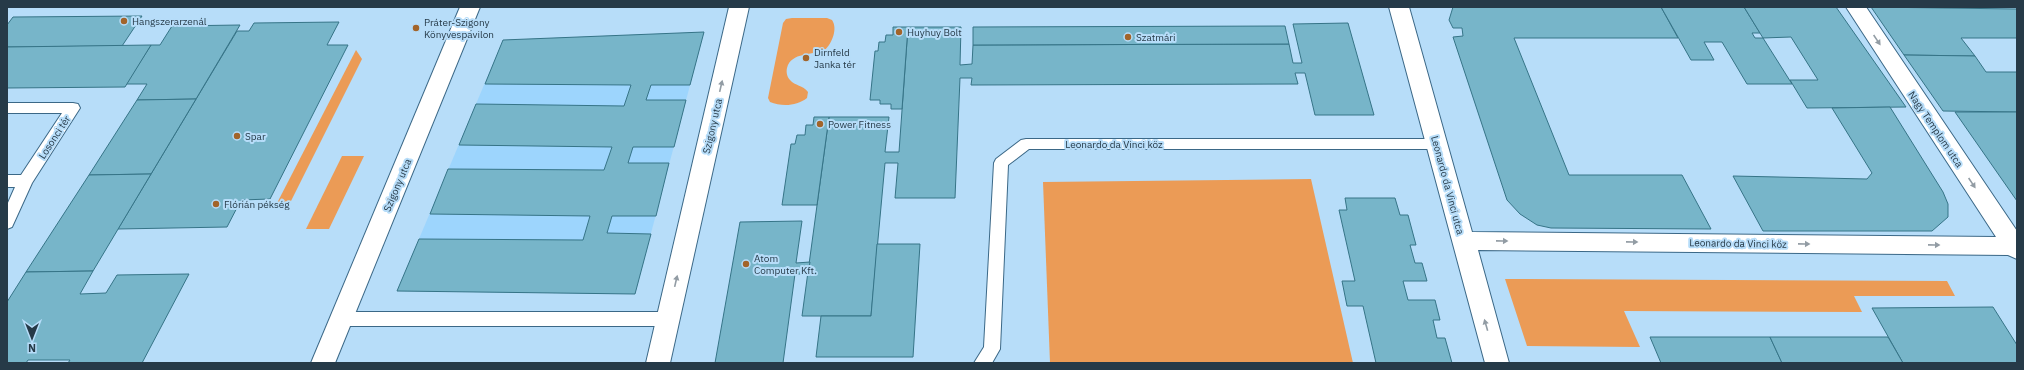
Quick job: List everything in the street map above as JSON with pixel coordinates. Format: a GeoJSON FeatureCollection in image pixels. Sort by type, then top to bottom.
{"type":"FeatureCollection","features":[{"type":"Feature","properties":{"kind":"street","name":"Szigony utca"},"geometry":{"type":"LineString","coordinates":[[323,363],[470,7]]}},
{"type":"Feature","properties":{"kind":"street","name":"Szigony utca"},"geometry":{"type":"LineString","coordinates":[[658,363],[739,7]]}},
{"type":"Feature","properties":{"kind":"street","name":"Leonardo da Vinci utca"},"geometry":{"type":"LineString","coordinates":[[1399,7],[1497,363]]}},
{"type":"Feature","properties":{"kind":"street","name":"Nagy Templom utca"},"geometry":{"type":"LineString","coordinates":[[1856,7],[2016,248]]}},
{"type":"Feature","properties":{"kind":"street","name":"Leonardo da Vinci köz"},"geometry":{"type":"LineString","coordinates":[[1463,241],[2016,248]]}},
{"type":"Feature","properties":{"kind":"lane","name":"Losonci tér"},"geometry":{"type":"LineString","coordinates":[[7,108],[73,108],[25,181],[7,223]]}},
{"type":"Feature","properties":{"kind":"lane","name":"Leonardo da Vinci köz"},"geometry":{"type":"LineString","coordinates":[[982,363],[992,349],[1001,162],[1026,144],[1437,144]]}},
{"type":"Feature","properties":{"kind":"lane"},"geometry":{"type":"LineString","coordinates":[[7,181],[25,181]]}},
{"type":"Feature","properties":{"kind":"lane"},"geometry":{"type":"LineString","coordinates":[[342,319],[667,319]]}},
{"type":"Feature","properties":{"kind":"shaded area"},"geometry":{"type":"Polygon","coordinates":[[[827,18],[832,20],[834,24],[834,32],[830,44],[825,50],[803,55],[793,59],[789,63],[787,74],[789,79],[808,92],[807,98],[799,103],[779,105],[770,102],[768,98],[783,23],[786,19],[827,18]]]}},
{"type":"Feature","properties":{"kind":"shaded area"},"geometry":{"type":"Polygon","coordinates":[[[704,32],[635,294],[397,291],[503,40],[704,32]]]}},
{"type":"Feature","properties":{"kind":"shaded area"},"geometry":{"type":"Polygon","coordinates":[[[356,50],[362,59],[288,207],[275,207],[356,50]]]}},
{"type":"Feature","properties":{"kind":"shaded area"},"geometry":{"type":"Polygon","coordinates":[[[342,156],[364,156],[329,229],[306,229],[342,156]]]}},
{"type":"Feature","properties":{"kind":"shaded area"},"geometry":{"type":"Polygon","coordinates":[[[1311,179],[1353,363],[1050,363],[1043,182],[1311,179]]]}},
{"type":"Feature","properties":{"kind":"shaded area"},"geometry":{"type":"Polygon","coordinates":[[[1505,279],[1947,281],[1955,296],[1854,296],[1862,312],[1624,311],[1640,347],[1527,346],[1505,279]]]}},
{"type":"Feature","properties":{"kind":"building"},"geometry":{"type":"Polygon","coordinates":[[[1453,7],[1661,7],[1678,38],[1514,38],[1569,175],[1682,175],[1711,229],[1551,228],[1537,225],[1520,214],[1507,200],[1453,37],[1463,36],[1462,28],[1453,28],[1449,20],[1453,7]]]}},
{"type":"Feature","properties":{"kind":"building"},"geometry":{"type":"Polygon","coordinates":[[[1661,7],[1744,7],[1760,33],[1752,33],[1755,38],[1763,38],[1792,84],[1747,84],[1722,42],[1704,42],[1714,60],[1691,60],[1661,7]]]}},
{"type":"Feature","properties":{"kind":"building"},"geometry":{"type":"Polygon","coordinates":[[[1744,7],[1836,7],[1906,107],[1807,108],[1790,80],[1818,80],[1791,37],[1763,38],[1744,7]]]}},
{"type":"Feature","properties":{"kind":"building"},"geometry":{"type":"Polygon","coordinates":[[[1871,7],[2017,9],[2017,38],[1961,38],[1975,56],[1904,55],[1871,7]]]}},
{"type":"Feature","properties":{"kind":"building"},"geometry":{"type":"Polygon","coordinates":[[[142,16],[122,46],[7,47],[7,25],[13,17],[142,16]]]}},
{"type":"Feature","properties":{"kind":"building","name":"Spar"},"geometry":{"type":"Polygon","coordinates":[[[339,22],[327,45],[348,45],[270,199],[241,200],[227,227],[118,229],[237,31],[249,31],[254,23],[339,22]]]}},
{"type":"Feature","properties":{"kind":"building"},"geometry":{"type":"Polygon","coordinates":[[[1348,23],[1374,115],[1315,115],[1305,73],[1295,73],[1298,84],[971,85],[972,78],[960,78],[955,198],[895,198],[898,163],[885,163],[871,316],[802,316],[829,117],[889,117],[885,152],[899,152],[908,27],[961,27],[960,65],[972,64],[973,45],[1289,44],[1293,63],[1302,63],[1293,24],[1348,23]]]}},
{"type":"Feature","properties":{"kind":"building"},"geometry":{"type":"Polygon","coordinates":[[[240,25],[196,99],[137,100],[147,84],[126,84],[151,45],[160,45],[172,26],[240,25]]]}},
{"type":"Feature","properties":{"kind":"building"},"geometry":{"type":"Polygon","coordinates":[[[1285,26],[1289,44],[973,45],[973,27],[1285,26]]]}},
{"type":"Feature","properties":{"kind":"building"},"geometry":{"type":"Polygon","coordinates":[[[893,27],[908,27],[902,109],[891,109],[891,104],[880,104],[880,100],[870,100],[875,51],[878,51],[879,42],[885,42],[886,35],[893,35],[893,27]]]}},
{"type":"Feature","properties":{"kind":"building"},"geometry":{"type":"Polygon","coordinates":[[[704,32],[690,85],[651,85],[646,100],[686,100],[674,147],[633,147],[628,163],[669,163],[656,216],[612,216],[607,233],[651,234],[635,294],[397,291],[419,239],[583,240],[590,216],[430,214],[448,169],[604,170],[612,147],[459,145],[476,104],[624,106],[631,85],[485,84],[503,40],[704,32]]]}},
{"type":"Feature","properties":{"kind":"building"},"geometry":{"type":"Polygon","coordinates":[[[151,45],[125,87],[7,88],[7,47],[151,45]]]}},
{"type":"Feature","properties":{"kind":"building"},"geometry":{"type":"Polygon","coordinates":[[[1904,55],[1975,56],[1986,72],[2017,72],[2017,112],[1943,111],[1904,55]]]}},
{"type":"Feature","properties":{"kind":"building"},"geometry":{"type":"Polygon","coordinates":[[[196,99],[151,174],[89,175],[137,100],[196,99]]]}},
{"type":"Feature","properties":{"kind":"building"},"geometry":{"type":"Polygon","coordinates":[[[1890,107],[1943,192],[1948,204],[1948,217],[1932,231],[1763,231],[1733,176],[1867,179],[1872,173],[1832,108],[1890,107]]]}},
{"type":"Feature","properties":{"kind":"building"},"geometry":{"type":"Polygon","coordinates":[[[1955,112],[2017,112],[2017,201],[1955,112]]]}},
{"type":"Feature","properties":{"kind":"building"},"geometry":{"type":"Polygon","coordinates":[[[814,117],[829,117],[817,205],[782,205],[791,144],[795,144],[797,135],[805,135],[806,125],[813,125],[814,117]]]}},
{"type":"Feature","properties":{"kind":"building"},"geometry":{"type":"Polygon","coordinates":[[[151,174],[93,271],[26,272],[89,175],[151,174]]]}},
{"type":"Feature","properties":{"kind":"building"},"geometry":{"type":"Polygon","coordinates":[[[1345,198],[1395,198],[1400,215],[1408,215],[1416,245],[1410,245],[1415,263],[1422,263],[1427,281],[1403,281],[1408,300],[1435,300],[1440,320],[1433,320],[1437,338],[1445,338],[1452,363],[1376,363],[1363,306],[1347,306],[1342,281],[1355,281],[1339,210],[1347,210],[1345,198]]]}},
{"type":"Feature","properties":{"kind":"building"},"geometry":{"type":"Polygon","coordinates":[[[802,221],[796,263],[810,262],[808,274],[795,274],[783,363],[715,363],[740,222],[802,221]]]}},
{"type":"Feature","properties":{"kind":"building"},"geometry":{"type":"Polygon","coordinates":[[[877,244],[920,244],[913,357],[816,357],[821,316],[871,316],[877,244]]]}},
{"type":"Feature","properties":{"kind":"building"},"geometry":{"type":"Polygon","coordinates":[[[93,271],[80,294],[106,293],[117,275],[189,274],[142,363],[68,363],[70,360],[28,360],[26,363],[7,363],[7,302],[26,272],[93,271]]]}},
{"type":"Feature","properties":{"kind":"building"},"geometry":{"type":"Polygon","coordinates":[[[1993,307],[2017,345],[2017,363],[1903,363],[1872,308],[1993,307]]]}},
{"type":"Feature","properties":{"kind":"building"},"geometry":{"type":"Polygon","coordinates":[[[1650,337],[1770,337],[1782,363],[1661,363],[1650,337]]]}},
{"type":"Feature","properties":{"kind":"building"},"geometry":{"type":"Polygon","coordinates":[[[1770,337],[1888,337],[1903,363],[1782,363],[1770,337]]]}},
{"type":"Feature","properties":{"kind":"place","name":"Hangszerarzenál"},"geometry":{"type":"Point","coordinates":[124,21]}},
{"type":"Feature","properties":{"kind":"place","name":"Práter-Szigony Könyvespavilon"},"geometry":{"type":"Point","coordinates":[416,28]}},
{"type":"Feature","properties":{"kind":"place","name":"Huyhuy Bolt"},"geometry":{"type":"Point","coordinates":[899,32]}},
{"type":"Feature","properties":{"kind":"place","name":"Szatmári"},"geometry":{"type":"Point","coordinates":[1128,37]}},
{"type":"Feature","properties":{"kind":"place","name":"Dirnfeld Janka tér"},"geometry":{"type":"Point","coordinates":[806,58]}},
{"type":"Feature","properties":{"kind":"place","name":"Power Fitness"},"geometry":{"type":"Point","coordinates":[820,124]}},
{"type":"Feature","properties":{"kind":"place","name":"Spar"},"geometry":{"type":"Point","coordinates":[237,136]}},
{"type":"Feature","properties":{"kind":"place","name":"Flórián pékség"},"geometry":{"type":"Point","coordinates":[216,204]}},
{"type":"Feature","properties":{"kind":"place","name":"Atom Computer Kft."},"geometry":{"type":"Point","coordinates":[746,264]}}]}
